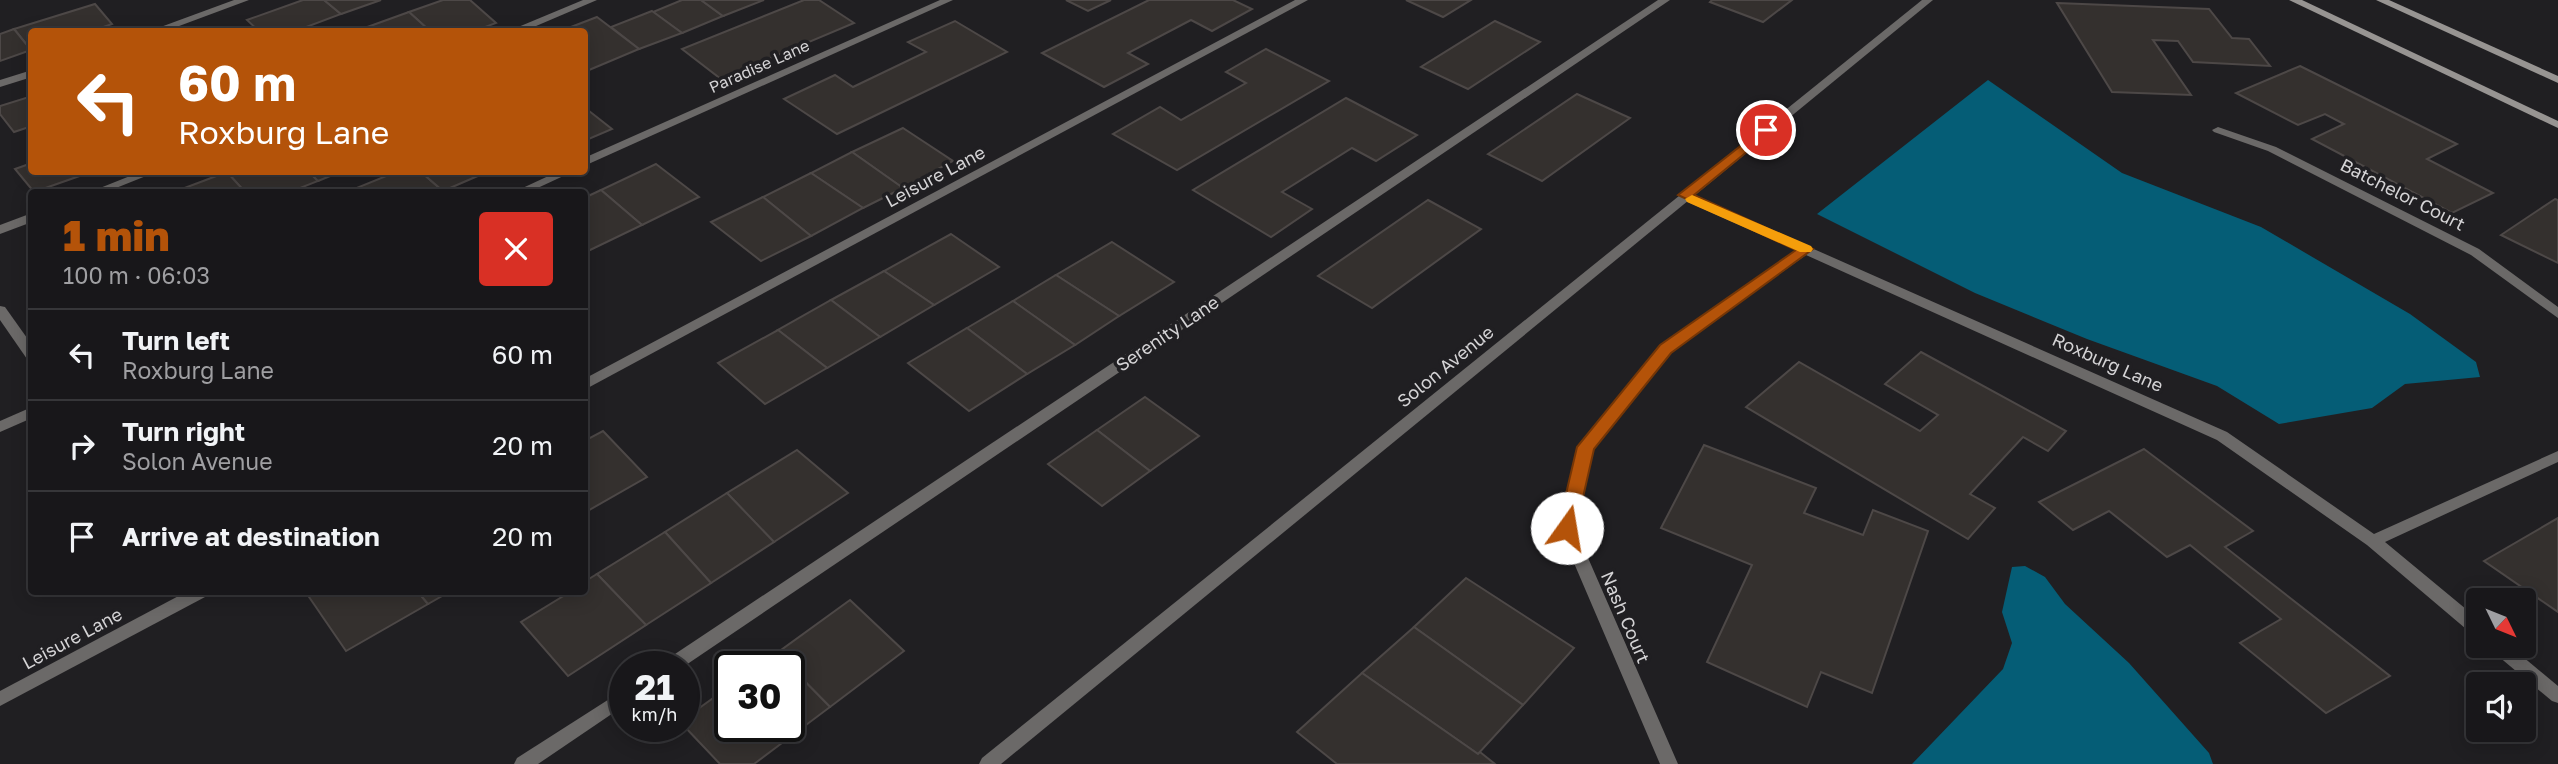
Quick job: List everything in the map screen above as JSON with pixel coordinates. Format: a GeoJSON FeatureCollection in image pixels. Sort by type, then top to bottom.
{"type":"FeatureCollection","features":[{"type":"Feature","properties":{"kind":"main road"},"geometry":{"type":"LineString","coordinates":[[2294,0],[2558,125]]}},
{"type":"Feature","properties":{"kind":"main road"},"geometry":{"type":"LineString","coordinates":[[2381,0],[2558,80]]}},
{"type":"Feature","properties":{"kind":"street"},"geometry":{"type":"LineString","coordinates":[[164,28],[244,0]]}},
{"type":"Feature","properties":{"kind":"street"},"geometry":{"type":"LineString","coordinates":[[521,28],[592,0]]}},
{"type":"Feature","properties":{"kind":"street","name":"Paradise Lane"},"geometry":{"type":"LineString","coordinates":[[588,161],[948,0]]}},
{"type":"Feature","properties":{"kind":"street","name":"Leisure Lane"},"geometry":{"type":"LineString","coordinates":[[588,383],[1303,0]]}},
{"type":"Feature","properties":{"kind":"street","name":"Serenity Lane"},"geometry":{"type":"LineString","coordinates":[[693,651],[1665,0]]}},
{"type":"Feature","properties":{"kind":"street","name":"Solon Avenue"},"geometry":{"type":"LineString","coordinates":[[988,764],[1928,0]]}},
{"type":"Feature","properties":{"kind":"street"},"geometry":{"type":"LineString","coordinates":[[0,84],[28,74]]}},
{"type":"Feature","properties":{"kind":"street","name":"Batchelor Court"},"geometry":{"type":"LineString","coordinates":[[2218,130],[2272,149],[2475,252],[2558,314]]}},
{"type":"Feature","properties":{"kind":"street"},"geometry":{"type":"LineString","coordinates":[[104,189],[142,175]]}},
{"type":"Feature","properties":{"kind":"street"},"geometry":{"type":"LineString","coordinates":[[527,189],[559,175]]}},
{"type":"Feature","properties":{"kind":"street","name":"Roxburg Lane"},"geometry":{"type":"LineString","coordinates":[[1685,195],[2222,436],[2373,541],[2466,619]]}},
{"type":"Feature","properties":{"kind":"street"},"geometry":{"type":"LineString","coordinates":[[0,230],[28,219]]}},
{"type":"Feature","properties":{"kind":"street","name":"Nash Court"},"geometry":{"type":"LineString","coordinates":[[1669,764],[1567,528],[1586,447],[1665,349],[1806,249]]}},
{"type":"Feature","properties":{"kind":"street"},"geometry":{"type":"LineString","coordinates":[[0,310],[28,350]]}},
{"type":"Feature","properties":{"kind":"street"},"geometry":{"type":"LineString","coordinates":[[0,427],[28,414]]}},
{"type":"Feature","properties":{"kind":"street"},"geometry":{"type":"LineString","coordinates":[[2373,541],[2558,456]]}},
{"type":"Feature","properties":{"kind":"street","name":"Leisure Lane"},"geometry":{"type":"LineString","coordinates":[[0,699],[194,595]]}},
{"type":"Feature","properties":{"kind":"street"},"geometry":{"type":"LineString","coordinates":[[2512,658],[2558,696]]}},
{"type":"Feature","properties":{"kind":"street"},"geometry":{"type":"LineString","coordinates":[[523,764],[609,707]]}},
{"type":"Feature","properties":{"kind":"water"},"geometry":{"type":"Polygon","coordinates":[[[1988,80],[2122,173],[2261,227],[2410,314],[2476,362],[2480,377],[2405,384],[2372,408],[2279,424],[2217,386],[2087,339],[1975,293],[1817,214],[1988,80]]]}},
{"type":"Feature","properties":{"kind":"water"},"geometry":{"type":"Polygon","coordinates":[[[2025,566],[2045,577],[2065,604],[2129,663],[2209,753],[2213,764],[1912,764],[2003,669],[2012,643],[2002,612],[2012,567],[2025,566]]]}},
{"type":"Feature","properties":{"kind":"building"},"geometry":{"type":"Polygon","coordinates":[[[303,0],[324,0],[341,14],[304,28],[256,28],[247,20],[303,0]]]}},
{"type":"Feature","properties":{"kind":"building"},"geometry":{"type":"Polygon","coordinates":[[[324,0],[381,0],[341,14],[324,0]]]}},
{"type":"Feature","properties":{"kind":"building"},"geometry":{"type":"Polygon","coordinates":[[[443,0],[470,0],[496,23],[483,28],[427,28],[409,12],[443,0]]]}},
{"type":"Feature","properties":{"kind":"building"},"geometry":{"type":"Polygon","coordinates":[[[682,0],[701,0],[723,16],[682,33],[653,12],[682,0]]]}},
{"type":"Feature","properties":{"kind":"building"},"geometry":{"type":"Polygon","coordinates":[[[701,0],[764,0],[723,16],[701,0]]]}},
{"type":"Feature","properties":{"kind":"building"},"geometry":{"type":"Polygon","coordinates":[[[804,0],[819,0],[854,23],[721,79],[682,49],[804,0]]]}},
{"type":"Feature","properties":{"kind":"building"},"geometry":{"type":"Polygon","coordinates":[[[1066,0],[1111,0],[1088,11],[1066,0]]]}},
{"type":"Feature","properties":{"kind":"building"},"geometry":{"type":"Polygon","coordinates":[[[1149,0],[1233,0],[1252,9],[1212,31],[1191,20],[1128,53],[1148,64],[1104,87],[1042,53],[1149,0]]]}},
{"type":"Feature","properties":{"kind":"building"},"geometry":{"type":"Polygon","coordinates":[[[1406,0],[1471,0],[1443,17],[1406,0]]]}},
{"type":"Feature","properties":{"kind":"building"},"geometry":{"type":"Polygon","coordinates":[[[1792,0],[1763,22],[1710,2],[1792,0]]]}},
{"type":"Feature","properties":{"kind":"building"},"geometry":{"type":"Polygon","coordinates":[[[2057,3],[2209,9],[2232,38],[2249,39],[2270,66],[2193,62],[2178,41],[2153,40],[2191,95],[2112,92],[2057,3]]]}},
{"type":"Feature","properties":{"kind":"building"},"geometry":{"type":"Polygon","coordinates":[[[95,4],[112,24],[100,28],[28,28],[28,46],[14,29],[95,4]]]}},
{"type":"Feature","properties":{"kind":"building"},"geometry":{"type":"Polygon","coordinates":[[[652,11],[682,33],[639,49],[611,27],[652,11]]]}},
{"type":"Feature","properties":{"kind":"building"},"geometry":{"type":"Polygon","coordinates":[[[409,12],[427,28],[365,28],[409,12]]]}},
{"type":"Feature","properties":{"kind":"building"},"geometry":{"type":"Polygon","coordinates":[[[597,17],[639,49],[589,70],[588,28],[568,28],[597,17]]]}},
{"type":"Feature","properties":{"kind":"building"},"geometry":{"type":"Polygon","coordinates":[[[955,21],[1007,52],[837,134],[784,99],[835,75],[853,87],[926,52],[908,42],[955,21]]]}},
{"type":"Feature","properties":{"kind":"building"},"geometry":{"type":"Polygon","coordinates":[[[1495,21],[1540,42],[1468,89],[1421,67],[1495,21]]]}},
{"type":"Feature","properties":{"kind":"building"},"geometry":{"type":"Polygon","coordinates":[[[14,29],[28,46],[28,51],[0,61],[0,34],[14,29]]]}},
{"type":"Feature","properties":{"kind":"building"},"geometry":{"type":"Polygon","coordinates":[[[1266,49],[1329,81],[1177,170],[1113,134],[1160,107],[1181,120],[1246,83],[1226,72],[1266,49]]]}},
{"type":"Feature","properties":{"kind":"building"},"geometry":{"type":"Polygon","coordinates":[[[2300,66],[2457,144],[2427,159],[2493,193],[2452,213],[2312,139],[2344,124],[2325,114],[2298,125],[2236,93],[2300,66]]]}},
{"type":"Feature","properties":{"kind":"building"},"geometry":{"type":"Polygon","coordinates":[[[1577,94],[1630,118],[1542,181],[1488,154],[1577,94]]]}},
{"type":"Feature","properties":{"kind":"building"},"geometry":{"type":"Polygon","coordinates":[[[28,97],[28,127],[14,132],[0,114],[0,106],[28,97]]]}},
{"type":"Feature","properties":{"kind":"building"},"geometry":{"type":"Polygon","coordinates":[[[1346,98],[1417,135],[1376,161],[1352,148],[1282,192],[1312,209],[1271,237],[1193,190],[1346,98]]]}},
{"type":"Feature","properties":{"kind":"building"},"geometry":{"type":"Polygon","coordinates":[[[588,110],[612,129],[588,139],[588,110]]]}},
{"type":"Feature","properties":{"kind":"building"},"geometry":{"type":"Polygon","coordinates":[[[903,128],[953,161],[903,188],[852,152],[903,128]]]}},
{"type":"Feature","properties":{"kind":"building"},"geometry":{"type":"Polygon","coordinates":[[[852,152],[903,188],[863,208],[811,173],[852,152]]]}},
{"type":"Feature","properties":{"kind":"building"},"geometry":{"type":"Polygon","coordinates":[[[28,164],[28,175],[82,175],[43,189],[32,189],[15,169],[28,164]]]}},
{"type":"Feature","properties":{"kind":"building"},"geometry":{"type":"Polygon","coordinates":[[[656,164],[699,197],[642,225],[601,190],[656,164]]]}},
{"type":"Feature","properties":{"kind":"building"},"geometry":{"type":"Polygon","coordinates":[[[811,173],[863,208],[811,236],[763,197],[811,173]]]}},
{"type":"Feature","properties":{"kind":"building"},"geometry":{"type":"Polygon","coordinates":[[[219,175],[230,175],[242,189],[182,189],[219,175]]]}},
{"type":"Feature","properties":{"kind":"building"},"geometry":{"type":"Polygon","coordinates":[[[230,175],[312,175],[318,181],[298,189],[242,189],[230,175]]]}},
{"type":"Feature","properties":{"kind":"building"},"geometry":{"type":"Polygon","coordinates":[[[312,175],[333,175],[318,181],[312,175]]]}},
{"type":"Feature","properties":{"kind":"building"},"geometry":{"type":"Polygon","coordinates":[[[389,175],[424,175],[441,189],[354,189],[389,175]]]}},
{"type":"Feature","properties":{"kind":"building"},"geometry":{"type":"Polygon","coordinates":[[[424,175],[480,175],[448,189],[441,189],[424,175]]]}},
{"type":"Feature","properties":{"kind":"building"},"geometry":{"type":"Polygon","coordinates":[[[601,190],[642,225],[588,251],[588,196],[601,190]]]}},
{"type":"Feature","properties":{"kind":"building"},"geometry":{"type":"Polygon","coordinates":[[[763,197],[811,236],[761,261],[711,222],[763,197]]]}},
{"type":"Feature","properties":{"kind":"building"},"geometry":{"type":"Polygon","coordinates":[[[2555,199],[2558,200],[2558,263],[2501,235],[2555,199]]]}},
{"type":"Feature","properties":{"kind":"building"},"geometry":{"type":"Polygon","coordinates":[[[1428,200],[1481,229],[1372,308],[1318,276],[1428,200]]]}},
{"type":"Feature","properties":{"kind":"building"},"geometry":{"type":"Polygon","coordinates":[[[951,234],[999,267],[934,305],[884,271],[951,234]]]}},
{"type":"Feature","properties":{"kind":"building"},"geometry":{"type":"Polygon","coordinates":[[[1112,242],[1174,282],[1119,316],[1056,275],[1112,242]]]}},
{"type":"Feature","properties":{"kind":"building"},"geometry":{"type":"Polygon","coordinates":[[[884,271],[934,305],[880,337],[831,300],[884,271]]]}},
{"type":"Feature","properties":{"kind":"building"},"geometry":{"type":"Polygon","coordinates":[[[1056,275],[1119,316],[1075,345],[1013,301],[1056,275]]]}},
{"type":"Feature","properties":{"kind":"building"},"geometry":{"type":"Polygon","coordinates":[[[831,300],[880,337],[827,368],[778,330],[831,300]]]}},
{"type":"Feature","properties":{"kind":"building"},"geometry":{"type":"Polygon","coordinates":[[[1013,301],[1075,345],[1027,374],[967,328],[1013,301]]]}},
{"type":"Feature","properties":{"kind":"building"},"geometry":{"type":"Polygon","coordinates":[[[967,328],[1027,374],[969,411],[908,363],[967,328]]]}},
{"type":"Feature","properties":{"kind":"building"},"geometry":{"type":"Polygon","coordinates":[[[778,330],[827,368],[765,404],[718,363],[778,330]]]}},
{"type":"Feature","properties":{"kind":"building"},"geometry":{"type":"Polygon","coordinates":[[[1921,352],[2066,431],[2048,451],[2023,437],[1970,494],[1995,508],[1968,539],[1746,407],[1799,362],[1920,431],[1938,415],[1885,384],[1921,352]]]}},
{"type":"Feature","properties":{"kind":"building"},"geometry":{"type":"Polygon","coordinates":[[[1145,397],[1199,436],[1150,471],[1097,430],[1145,397]]]}},
{"type":"Feature","properties":{"kind":"building"},"geometry":{"type":"Polygon","coordinates":[[[1097,430],[1150,471],[1102,506],[1048,464],[1097,430]]]}},
{"type":"Feature","properties":{"kind":"building"},"geometry":{"type":"Polygon","coordinates":[[[603,431],[647,477],[588,511],[588,439],[603,431]]]}},
{"type":"Feature","properties":{"kind":"building"},"geometry":{"type":"Polygon","coordinates":[[[1704,445],[1816,488],[1804,513],[1863,535],[1873,510],[1928,531],[1872,693],[1821,672],[1807,707],[1707,662],[1752,565],[1661,528],[1704,445]]]}},
{"type":"Feature","properties":{"kind":"building"},"geometry":{"type":"Polygon","coordinates":[[[2144,449],[2253,531],[2225,547],[2390,676],[2326,713],[2240,643],[2281,619],[2190,545],[2167,557],[2109,511],[2073,530],[2039,502],[2144,449]]]}},
{"type":"Feature","properties":{"kind":"building"},"geometry":{"type":"Polygon","coordinates":[[[797,450],[848,493],[774,542],[727,493],[797,450]]]}},
{"type":"Feature","properties":{"kind":"building"},"geometry":{"type":"Polygon","coordinates":[[[727,493],[774,542],[711,583],[665,532],[727,493]]]}},
{"type":"Feature","properties":{"kind":"building"},"geometry":{"type":"Polygon","coordinates":[[[2558,518],[2558,612],[2536,597],[2536,588],[2523,588],[2484,561],[2558,518]]]}},
{"type":"Feature","properties":{"kind":"building"},"geometry":{"type":"Polygon","coordinates":[[[665,532],[711,583],[646,625],[597,574],[665,532]]]}},
{"type":"Feature","properties":{"kind":"building"},"geometry":{"type":"Polygon","coordinates":[[[597,574],[646,625],[568,676],[521,622],[565,595],[588,595],[588,580],[597,574]]]}},
{"type":"Feature","properties":{"kind":"building"},"geometry":{"type":"Polygon","coordinates":[[[1466,578],[1574,648],[1523,705],[1414,627],[1466,578]]]}},
{"type":"Feature","properties":{"kind":"building"},"geometry":{"type":"Polygon","coordinates":[[[308,595],[420,595],[428,604],[346,651],[308,595]]]}},
{"type":"Feature","properties":{"kind":"building"},"geometry":{"type":"Polygon","coordinates":[[[420,595],[444,595],[428,604],[420,595]]]}},
{"type":"Feature","properties":{"kind":"building"},"geometry":{"type":"Polygon","coordinates":[[[850,600],[904,651],[830,707],[805,682],[805,651],[780,651],[850,600]]]}},
{"type":"Feature","properties":{"kind":"building"},"geometry":{"type":"Polygon","coordinates":[[[1414,627],[1523,705],[1478,754],[1362,673],[1414,627]]]}},
{"type":"Feature","properties":{"kind":"building"},"geometry":{"type":"Polygon","coordinates":[[[1362,673],[1495,764],[1337,764],[1297,732],[1362,673]]]}},
{"type":"Feature","properties":{"kind":"building"},"geometry":{"type":"Polygon","coordinates":[[[805,682],[830,707],[805,726],[805,682]]]}},
{"type":"Feature","properties":{"kind":"building"},"geometry":{"type":"Polygon","coordinates":[[[714,697],[714,742],[783,742],[754,764],[720,764],[699,742],[700,708],[714,697]]]}},
{"type":"Feature","properties":{"kind":"slow traffic"},"geometry":{"type":"LineString","coordinates":[[1692,199],[1805,249]]}},
{"type":"Feature","properties":{"kind":"route"},"geometry":{"type":"LineString","coordinates":[[1567,528],[1586,447],[1665,349],[1806,249],[1685,195],[1766,130]]}}]}
